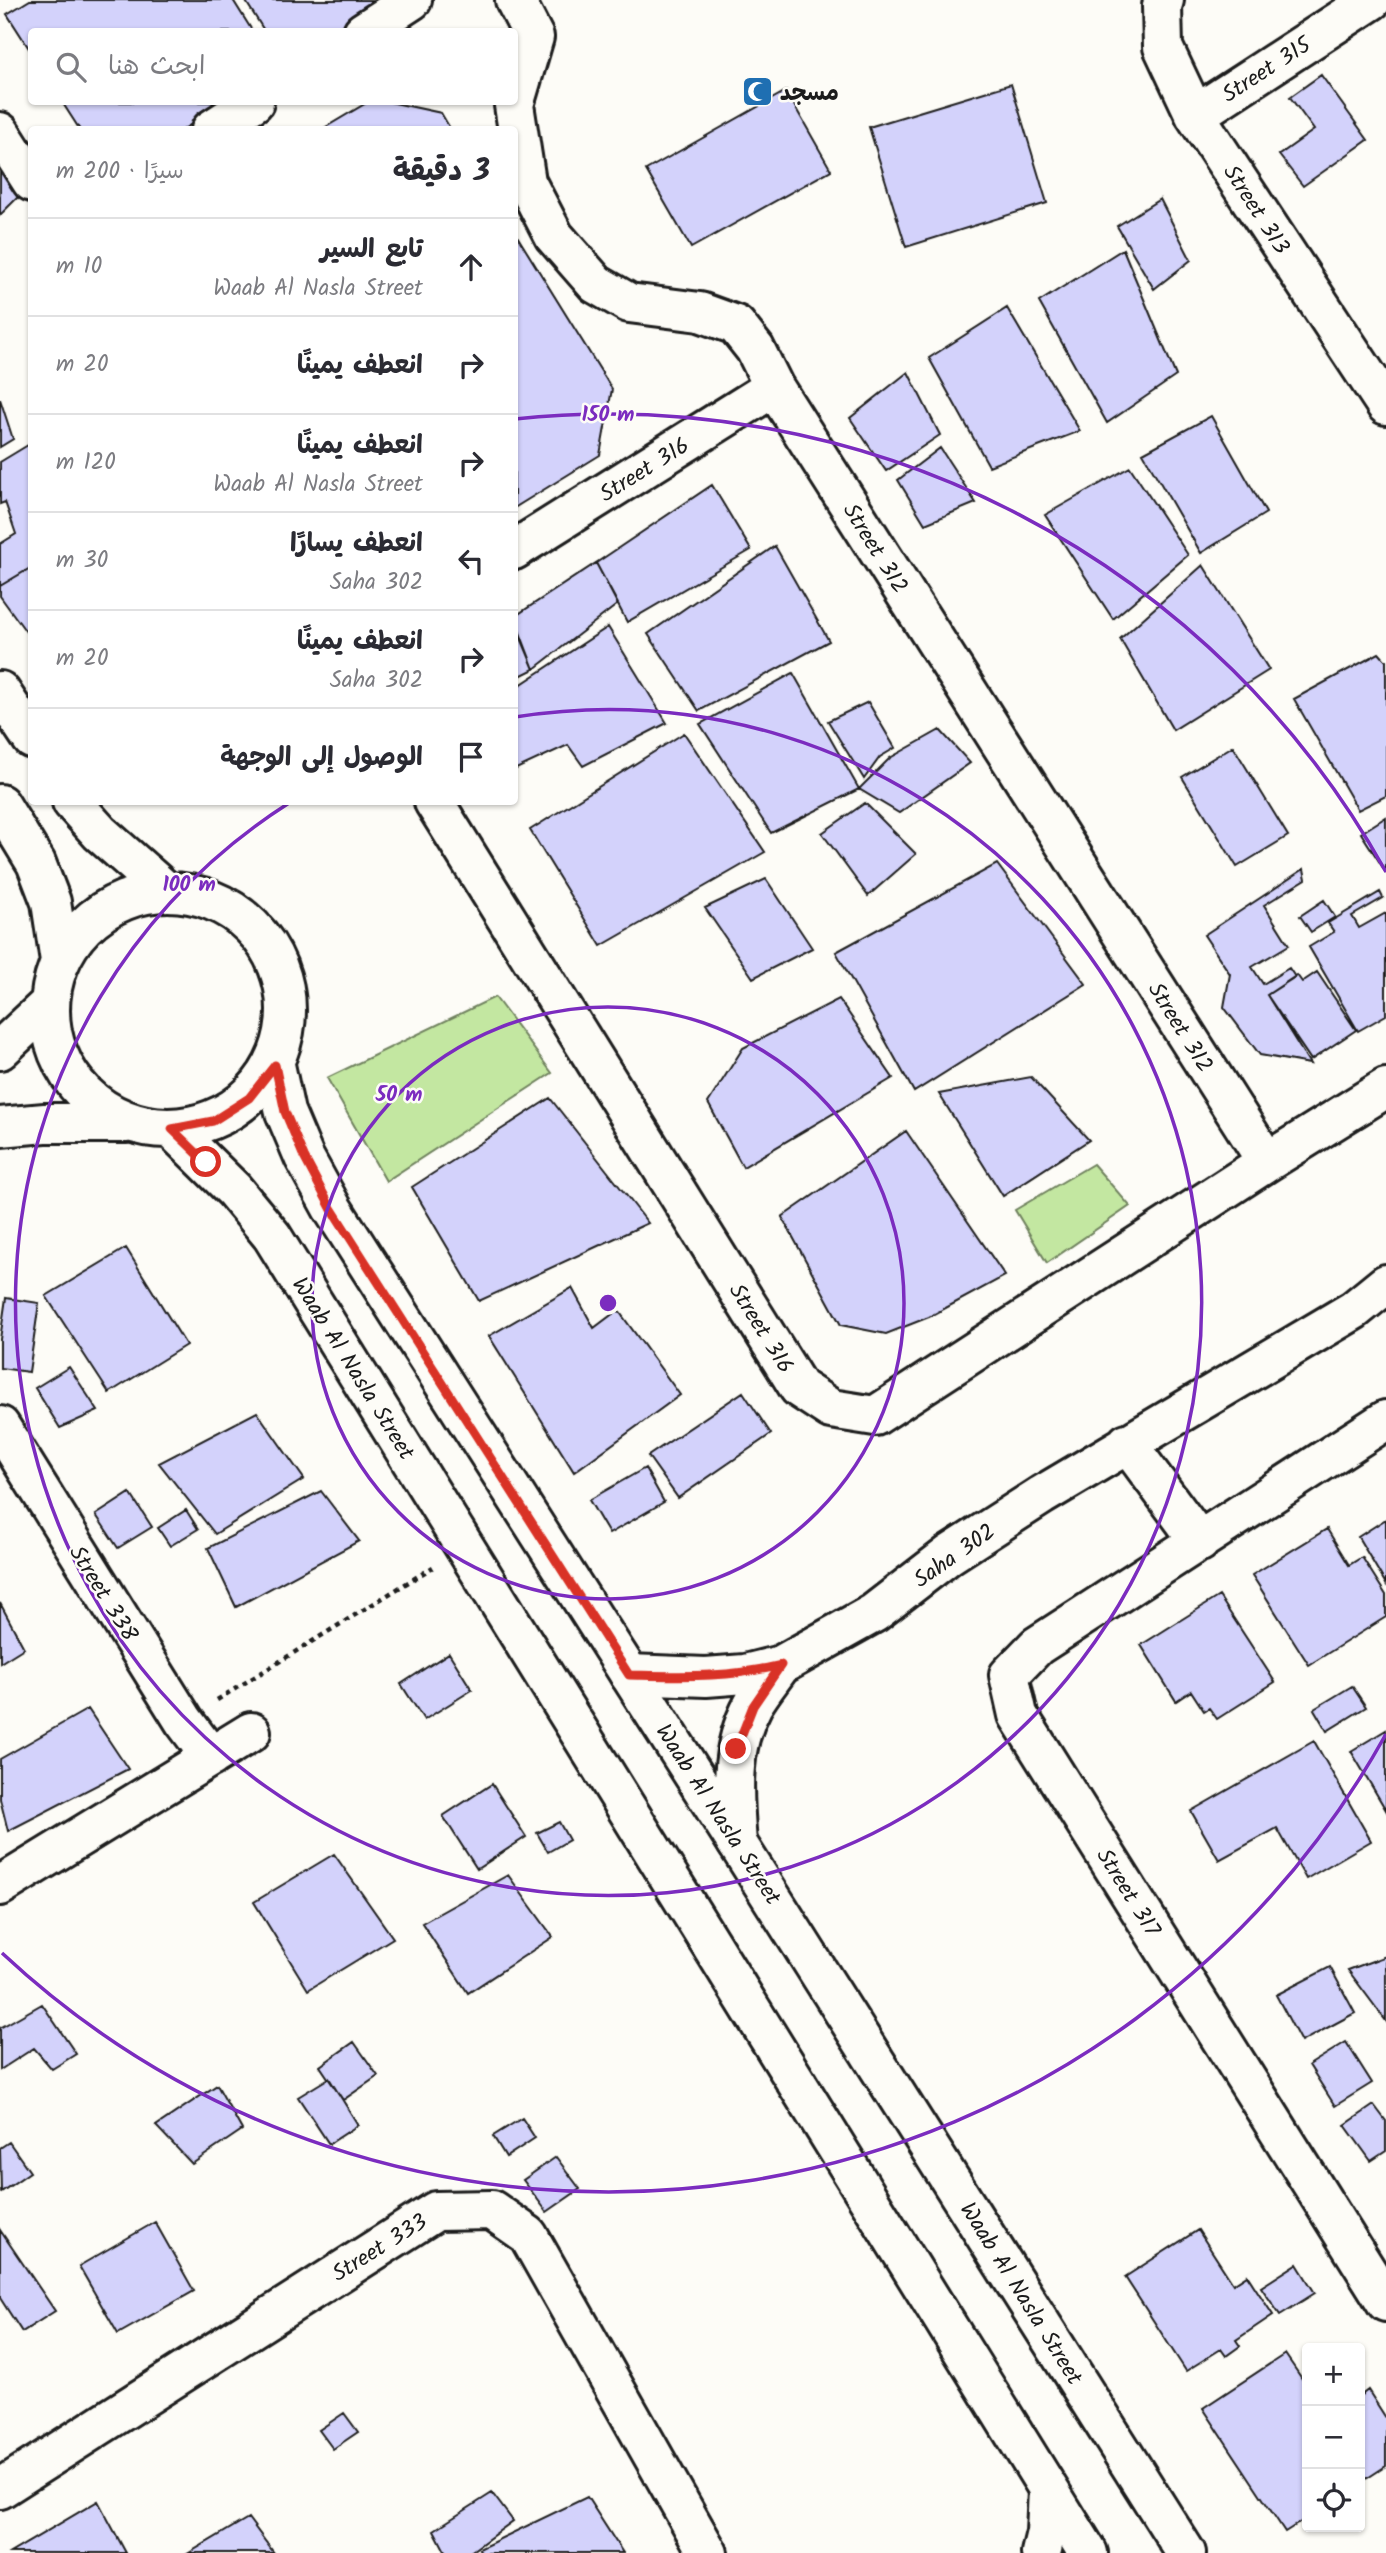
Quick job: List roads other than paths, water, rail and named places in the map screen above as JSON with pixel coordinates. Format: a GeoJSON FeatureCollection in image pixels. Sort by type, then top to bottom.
{"type":"FeatureCollection","features":[{"type":"Feature","properties":{"kind":"street"},"geometry":{"type":"LineString","coordinates":[[369,28],[412,0]]}},
{"type":"Feature","properties":{"kind":"street","name":"Street 312"},"geometry":{"type":"LineString","coordinates":[[515,0],[534,37],[518,91]]}},
{"type":"Feature","properties":{"kind":"street","name":"Street 313"},"geometry":{"type":"LineString","coordinates":[[1164,0],[1163,47],[1195,115],[1386,405]]}},
{"type":"Feature","properties":{"kind":"street","name":"Street 315"},"geometry":{"type":"LineString","coordinates":[[1195,115],[1372,0]]}},
{"type":"Feature","properties":{"kind":"street"},"geometry":{"type":"LineString","coordinates":[[217,126],[249,105]]}},
{"type":"Feature","properties":{"kind":"street","name":"Street 312"},"geometry":{"type":"LineString","coordinates":[[514,105],[517,126]]}},
{"type":"Feature","properties":{"kind":"street","name":"Street 312"},"geometry":{"type":"LineString","coordinates":[[518,131],[526,182],[554,236],[596,284],[629,303],[700,312],[736,325],[755,349],[774,387],[1267,1162]]}},
{"type":"Feature","properties":{"kind":"street"},"geometry":{"type":"LineString","coordinates":[[0,132],[28,176]]}},
{"type":"Feature","properties":{"kind":"street","name":"Street 316"},"geometry":{"type":"LineString","coordinates":[[518,547],[774,387]]}},
{"type":"Feature","properties":{"kind":"street"},"geometry":{"type":"LineString","coordinates":[[0,691],[28,734]]}},
{"type":"Feature","properties":{"kind":"street"},"geometry":{"type":"LineString","coordinates":[[0,804],[36,863],[51,902],[60,961]]}},
{"type":"Feature","properties":{"kind":"street"},"geometry":{"type":"LineString","coordinates":[[75,805],[100,833],[167,892]]}},
{"type":"Feature","properties":{"kind":"street","name":"Street 316"},"geometry":{"type":"LineString","coordinates":[[435,805],[799,1388],[831,1409],[875,1416],[1267,1162]]}},
{"type":"Feature","properties":{"kind":"street"},"geometry":{"type":"LineString","coordinates":[[0,1127],[45,1123],[130,1123],[172,1129],[213,1121],[249,1098],[275,1065],[287,1026],[285,986],[270,947],[243,917],[207,898],[167,892],[133,897],[103,911],[78,933],[60,961],[49,1004],[53,1042],[70,1077],[96,1105],[130,1123]]}},
{"type":"Feature","properties":{"kind":"street"},"geometry":{"type":"LineString","coordinates":[[0,1050],[49,1004]]}},
{"type":"Feature","properties":{"kind":"street","name":"Waab Al Nasla Street"},"geometry":{"type":"LineString","coordinates":[[275,1065],[285,1112],[304,1157],[331,1208],[1186,2553]]}},
{"type":"Feature","properties":{"kind":"street"},"geometry":{"type":"LineString","coordinates":[[1267,1162],[1386,1088]]}},
{"type":"Feature","properties":{"kind":"street","name":"Waab Al Nasla Street"},"geometry":{"type":"LineString","coordinates":[[172,1129],[234,1190],[272,1236],[1088,2553]]}},
{"type":"Feature","properties":{"kind":"street","name":"Saha 302"},"geometry":{"type":"LineString","coordinates":[[629,1675],[706,1677],[745,1674],[781,1665],[874,1613],[949,1555],[1042,1494],[1354,1310],[1386,1284]]}},
{"type":"Feature","properties":{"kind":"street"},"geometry":{"type":"LineString","coordinates":[[1127,1443],[1200,1542],[1386,1420]]}},
{"type":"Feature","properties":{"kind":"street","name":"Street 338"},"geometry":{"type":"LineString","coordinates":[[0,1426],[184,1721],[211,1757]]}},
{"type":"Feature","properties":{"kind":"street","name":"Street 317"},"geometry":{"type":"LineString","coordinates":[[1200,1542],[1037,1646],[1009,1675],[1018,1715],[1386,2302]]}},
{"type":"Feature","properties":{"kind":"street","name":"Saha 302"},"geometry":{"type":"LineString","coordinates":[[737,1843],[733,1795],[736,1749],[753,1706],[781,1665]]}},
{"type":"Feature","properties":{"kind":"street"},"geometry":{"type":"LineString","coordinates":[[0,1886],[251,1732]]}},
{"type":"Feature","properties":{"kind":"street","name":"Street 333"},"geometry":{"type":"LineString","coordinates":[[0,2489],[436,2211],[492,2210],[527,2235],[708,2553]]}},
{"type":"Feature","properties":{"kind":"street"},"geometry":{"type":"LineString","coordinates":[[1041,2553],[1046,2532],[1048,2490]]}},
{"type":"Feature","properties":{"kind":"place","name":"مسجد"},"geometry":{"type":"Point","coordinates":[757,92]}}]}
